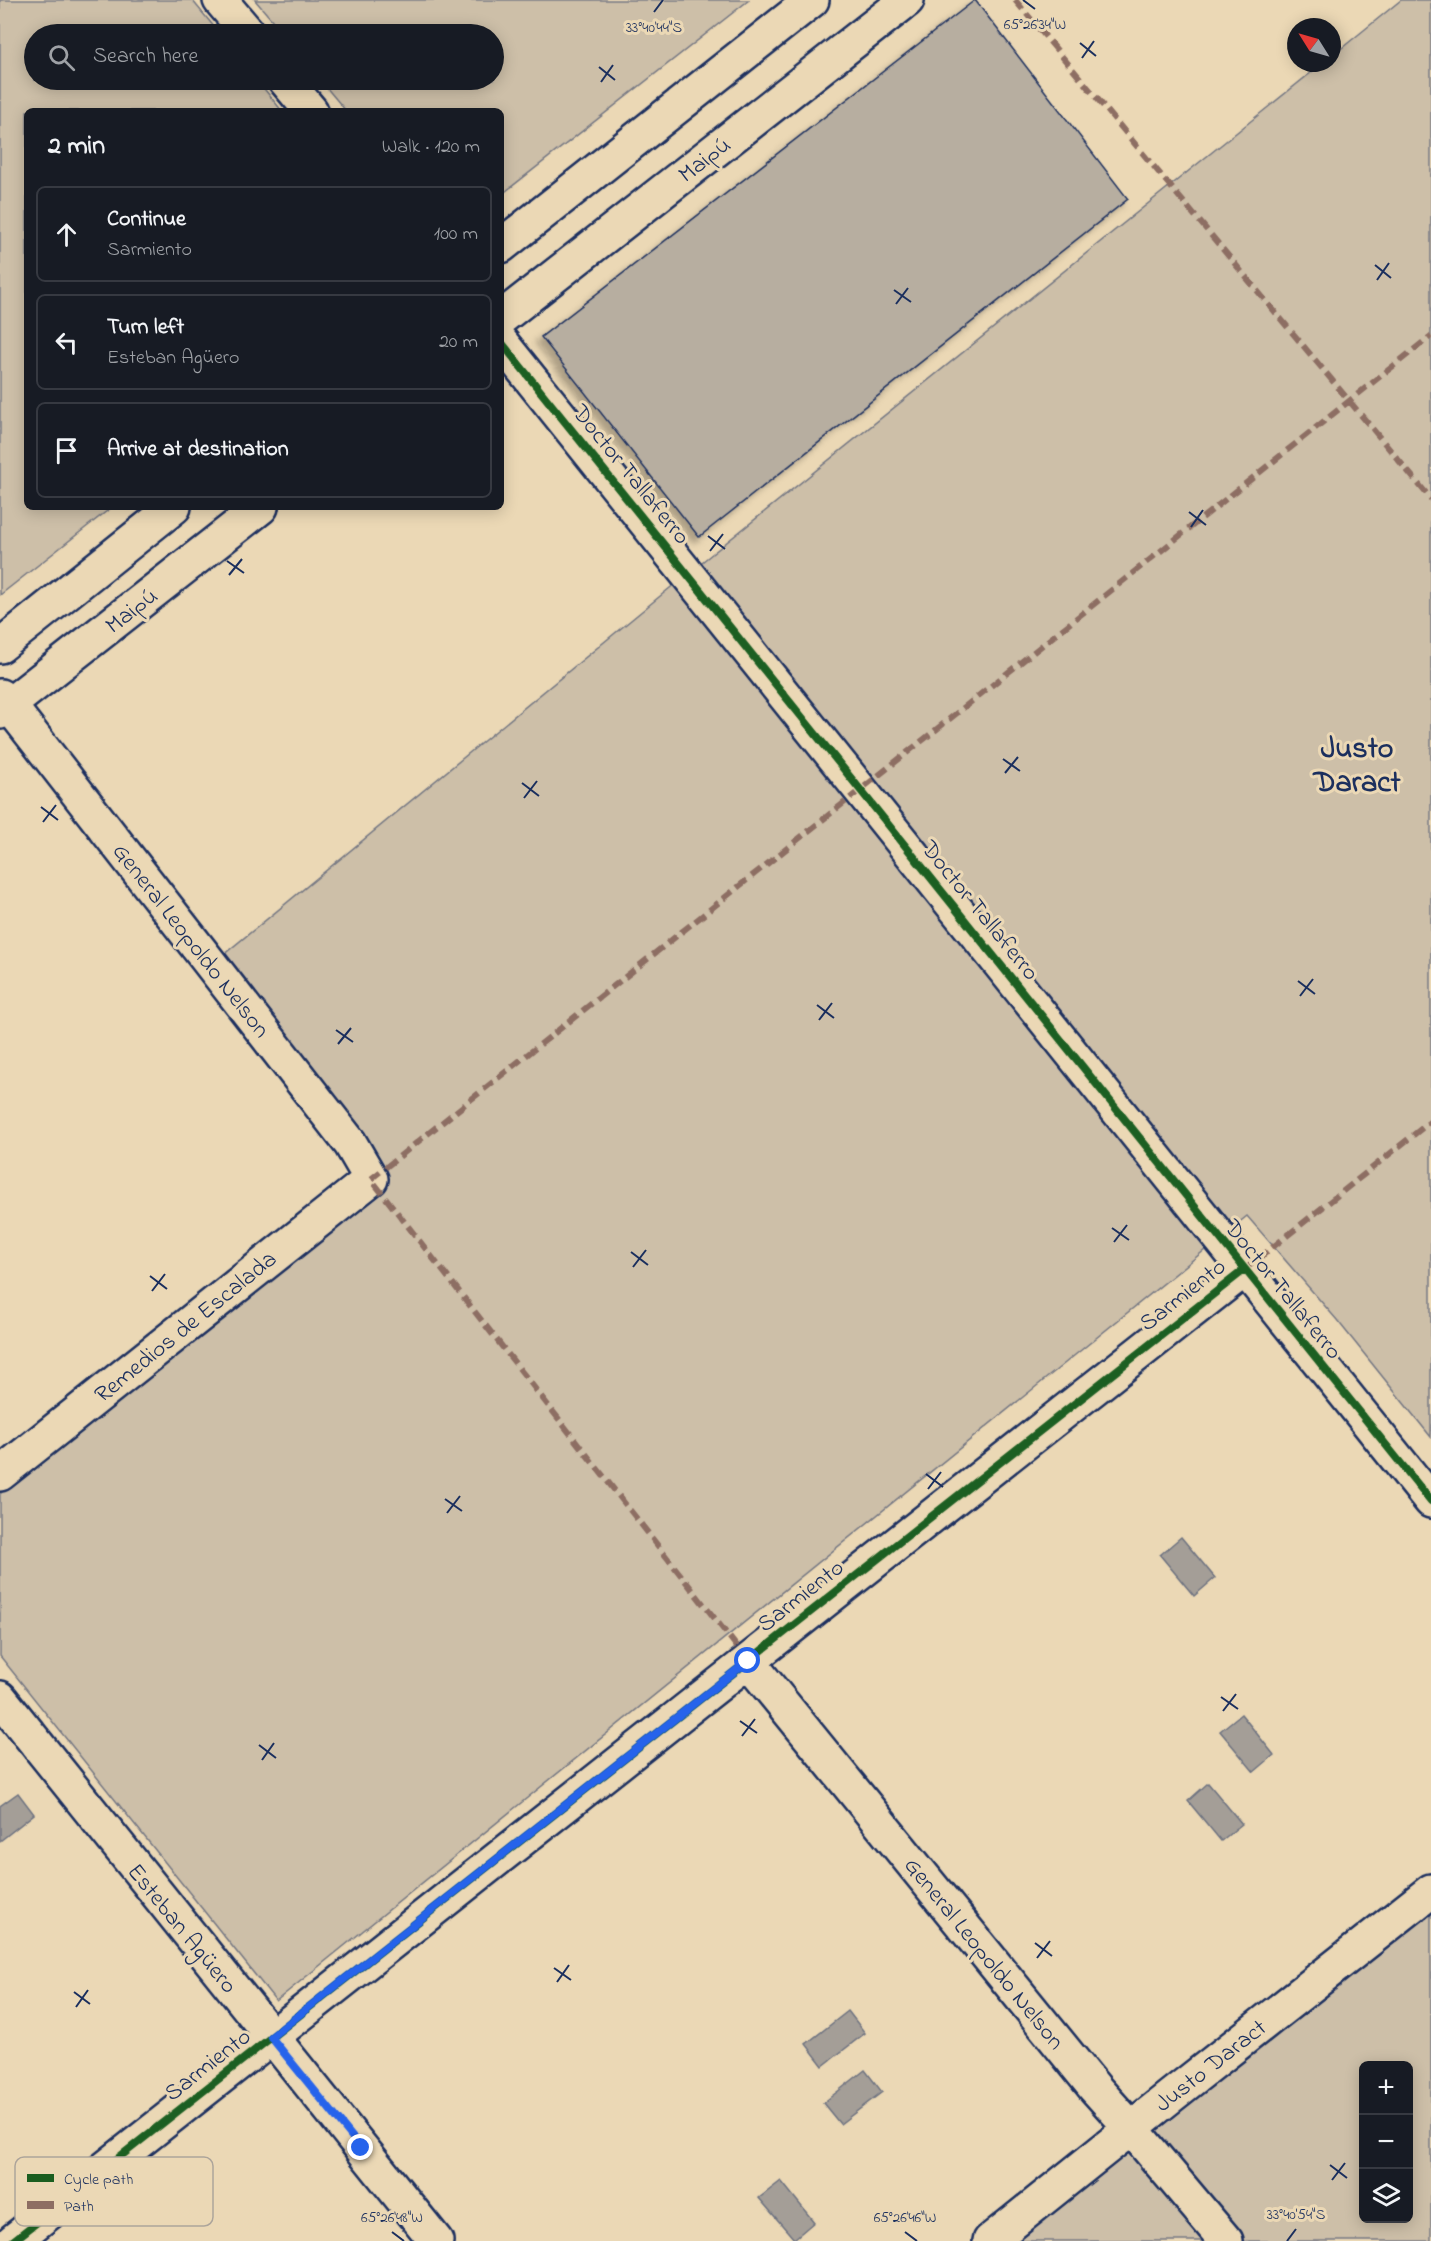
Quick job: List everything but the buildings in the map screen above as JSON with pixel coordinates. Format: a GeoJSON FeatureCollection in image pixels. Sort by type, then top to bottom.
{"type":"FeatureCollection","features":[{"type":"Feature","properties":{"kind":"street"},"geometry":{"type":"LineString","coordinates":[[220,0],[240,24]]}},
{"type":"Feature","properties":{"kind":"street"},"geometry":{"type":"LineString","coordinates":[[504,244],[812,0]]}},
{"type":"Feature","properties":{"kind":"street","name":"Maipú"},"geometry":{"type":"LineString","coordinates":[[504,316],[907,0]]}},
{"type":"Feature","properties":{"kind":"street"},"geometry":{"type":"LineString","coordinates":[[293,90],[308,108]]}},
{"type":"Feature","properties":{"kind":"street","name":"Doctor Tallaferro"},"geometry":{"type":"LineString","coordinates":[[504,346],[1431,1501]]}},
{"type":"Feature","properties":{"kind":"street"},"geometry":{"type":"LineString","coordinates":[[0,646],[170,510]]}},
{"type":"Feature","properties":{"kind":"street","name":"Maipú"},"geometry":{"type":"LineString","coordinates":[[3,704],[257,510]]}},
{"type":"Feature","properties":{"kind":"street","name":"General Leopoldo Nelson"},"geometry":{"type":"LineString","coordinates":[[3,704],[350,1143],[371,1179]]}},
{"type":"Feature","properties":{"kind":"street","name":"Remedios de Escalada"},"geometry":{"type":"LineString","coordinates":[[0,1474],[371,1179]]}},
{"type":"Feature","properties":{"kind":"street","name":"Sarmiento"},"geometry":{"type":"LineString","coordinates":[[120,2157],[1244,1270]]}},
{"type":"Feature","properties":{"kind":"street","name":"General Leopoldo Nelson"},"geometry":{"type":"LineString","coordinates":[[748,1661],[1095,2088],[1226,2241]]}},
{"type":"Feature","properties":{"kind":"street","name":"Esteban Agüero"},"geometry":{"type":"LineString","coordinates":[[0,1698],[435,2241]]}},
{"type":"Feature","properties":{"kind":"street","name":"Justo Daract"},"geometry":{"type":"LineString","coordinates":[[990,2241],[1431,1892]]}},
{"type":"Feature","properties":{"kind":"street","name":"Sarmiento"},"geometry":{"type":"LineString","coordinates":[[14,2241],[33,2226]]}},
{"type":"Feature","properties":{"kind":"shaded area"},"geometry":{"type":"Polygon","coordinates":[[[0,0],[192,0],[212,24],[24,24],[24,90],[265,90],[280,108],[24,108],[24,510],[108,510],[0,595],[0,0]]]}},
{"type":"Feature","properties":{"kind":"shaded area"},"geometry":{"type":"Polygon","coordinates":[[[255,0],[749,0],[504,193],[504,108],[343,108],[328,90],[504,90],[504,24],[275,24],[255,0]]]}},
{"type":"Feature","properties":{"kind":"shaded area"},"geometry":{"type":"Polygon","coordinates":[[[1401,0],[1431,0],[1431,1437],[1337,1320],[1247,1216],[276,2001],[0,1656],[0,1494],[370,1179],[211,965],[687,574],[1312,72],[1341,72],[1341,49],[1401,0]]]}},
{"type":"Feature","properties":{"kind":"shaded area"},"geometry":{"type":"Polygon","coordinates":[[[1181,1537],[1215,1578],[1194,1596],[1160,1555],[1181,1537]]]}},
{"type":"Feature","properties":{"kind":"shaded area"},"geometry":{"type":"Polygon","coordinates":[[[1241,1714],[1274,1755],[1254,1772],[1220,1731],[1241,1714]]]}},
{"type":"Feature","properties":{"kind":"shaded area"},"geometry":{"type":"Polygon","coordinates":[[[1208,1783],[1242,1824],[1221,1841],[1188,1801],[1208,1783]]]}},
{"type":"Feature","properties":{"kind":"shaded area"},"geometry":{"type":"Polygon","coordinates":[[[18,1793],[34,1814],[0,1841],[0,1806],[18,1793]]]}},
{"type":"Feature","properties":{"kind":"shaded area"},"geometry":{"type":"Polygon","coordinates":[[[1431,1891],[1431,2241],[991,2241],[1431,1891]]]}},
{"type":"Feature","properties":{"kind":"shaded area"},"geometry":{"type":"Polygon","coordinates":[[[848,2011],[865,2033],[823,2066],[806,2044],[848,2011]]]}},
{"type":"Feature","properties":{"kind":"shaded area"},"geometry":{"type":"Polygon","coordinates":[[[865,2070],[882,2092],[840,2124],[823,2103],[865,2070]]]}},
{"type":"Feature","properties":{"kind":"shaded area"},"geometry":{"type":"Polygon","coordinates":[[[781,2181],[814,2222],[794,2239],[759,2198],[781,2181]]]}},
{"type":"Feature","properties":{"kind":"marked path"},"geometry":{"type":"LineString","coordinates":[[1015,0],[1431,499]]}},
{"type":"Feature","properties":{"kind":"marked path"},"geometry":{"type":"LineString","coordinates":[[748,1661],[371,1179],[1431,336]]}},
{"type":"Feature","properties":{"kind":"marked path"},"geometry":{"type":"LineString","coordinates":[[1244,1270],[1431,1121]]}},
{"type":"Feature","properties":{"kind":"cycle path"},"geometry":{"type":"LineString","coordinates":[[504,346],[1431,1501]]}},
{"type":"Feature","properties":{"kind":"cycle path"},"geometry":{"type":"LineString","coordinates":[[119,2157],[1244,1270]]}},
{"type":"Feature","properties":{"kind":"cycle path"},"geometry":{"type":"LineString","coordinates":[[13,2241],[32,2226]]}},
{"type":"Feature","properties":{"kind":"district","name":"Justo Daract"},"geometry":{"type":"Point","coordinates":[1357,764]}},
{"type":"Feature","properties":{"kind":"route"},"geometry":{"type":"LineString","coordinates":[[361,2148],[271,2037],[748,1661]]}}]}
